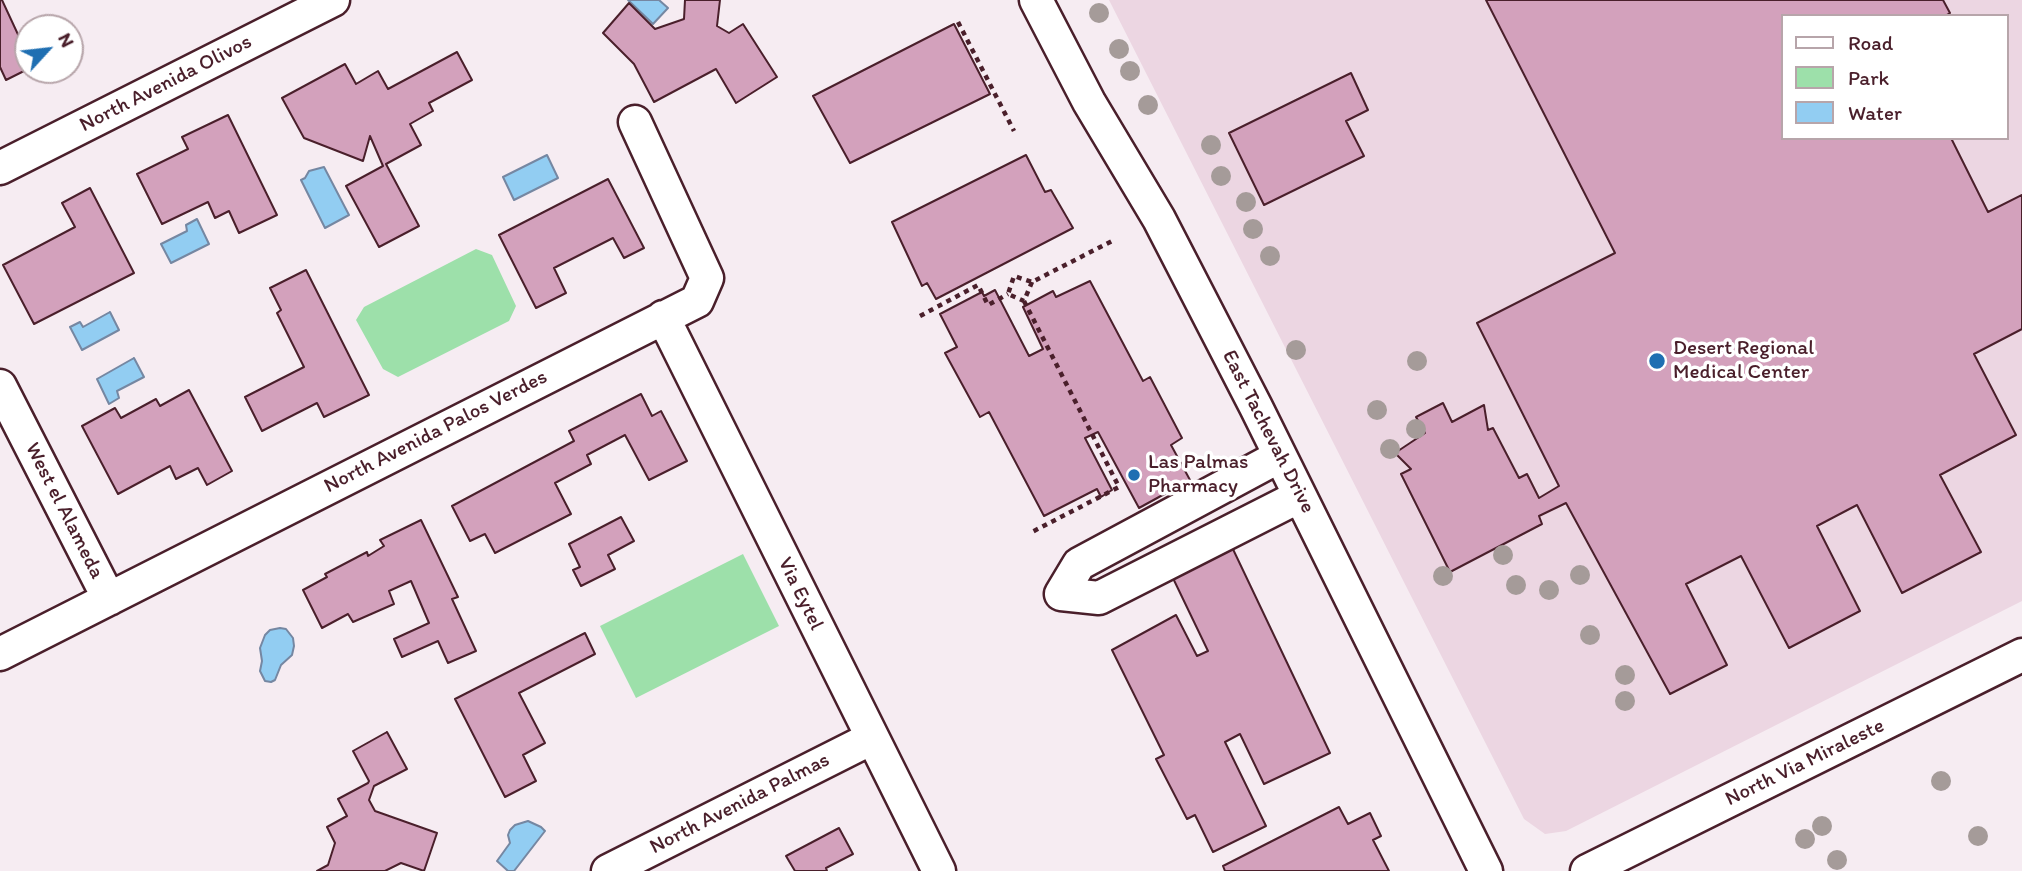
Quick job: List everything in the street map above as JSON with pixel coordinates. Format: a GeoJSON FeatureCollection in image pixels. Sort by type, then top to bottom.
{"type":"FeatureCollection","features":[{"type":"Feature","properties":{"kind":"street","name":"North Avenida Olivos"},"geometry":{"type":"LineString","coordinates":[[0,168],[333,0]]}},
{"type":"Feature","properties":{"kind":"street","name":"East Tachevah Drive"},"geometry":{"type":"LineString","coordinates":[[1036,0],[1089,102],[1159,219],[1486,871]]}},
{"type":"Feature","properties":{"kind":"street","name":"North Avenida Palos Verdes"},"geometry":{"type":"LineString","coordinates":[[0,654],[697,301],[707,278],[635,122]]}},
{"type":"Feature","properties":{"kind":"street","name":"Via Eytel"},"geometry":{"type":"LineString","coordinates":[[663,317],[939,871]]}},
{"type":"Feature","properties":{"kind":"street","name":"West el Alameda"},"geometry":{"type":"LineString","coordinates":[[0,386],[109,599]]}},
{"type":"Feature","properties":{"kind":"street"},"geometry":{"type":"LineString","coordinates":[[1280,456],[1079,564],[1061,594],[1099,598],[1300,496]]}},
{"type":"Feature","properties":{"kind":"street","name":"North Via Miraleste"},"geometry":{"type":"LineString","coordinates":[[1587,871],[2022,655]]}},
{"type":"Feature","properties":{"kind":"street","name":"North Avenida Palmas"},"geometry":{"type":"LineString","coordinates":[[608,871],[872,737]]}},
{"type":"Feature","properties":{"kind":"path"},"geometry":{"type":"LineString","coordinates":[[958,22],[1014,131]]}},
{"type":"Feature","properties":{"kind":"path"},"geometry":{"type":"LineString","coordinates":[[1024,301],[1032,282],[1114,240]]}},
{"type":"Feature","properties":{"kind":"path"},"geometry":{"type":"LineString","coordinates":[[920,316],[978,285],[988,305],[1008,294],[1014,275],[1032,282]]}},
{"type":"Feature","properties":{"kind":"path"},"geometry":{"type":"LineString","coordinates":[[1008,294],[1024,301],[1119,487],[1030,533]]}},
{"type":"Feature","properties":{"kind":"shaded area","name":"Desert Regional Medical Center"},"geometry":{"type":"Polygon","coordinates":[[[1109,0],[2022,0],[2022,601],[1566,831],[1545,834],[1524,819],[1109,0]]]}},
{"type":"Feature","properties":{"kind":"green space"},"geometry":{"type":"Polygon","coordinates":[[[476,249],[492,255],[516,306],[509,321],[398,377],[383,369],[356,320],[364,307],[476,249]]]}},
{"type":"Feature","properties":{"kind":"green space"},"geometry":{"type":"Polygon","coordinates":[[[743,554],[779,626],[636,698],[600,626],[743,554]]]}},
{"type":"Feature","properties":{"kind":"water"},"geometry":{"type":"Polygon","coordinates":[[[628,0],[659,0],[668,8],[653,24],[628,0]]]}},
{"type":"Feature","properties":{"kind":"water"},"geometry":{"type":"Polygon","coordinates":[[[547,155],[558,178],[514,200],[503,177],[547,155]]]}},
{"type":"Feature","properties":{"kind":"water"},"geometry":{"type":"Polygon","coordinates":[[[324,167],[349,215],[325,228],[301,180],[309,171],[324,167]]]}},
{"type":"Feature","properties":{"kind":"water"},"geometry":{"type":"Polygon","coordinates":[[[197,219],[209,244],[171,263],[161,244],[187,231],[186,225],[197,219]]]}},
{"type":"Feature","properties":{"kind":"water"},"geometry":{"type":"Polygon","coordinates":[[[110,312],[119,330],[82,350],[70,327],[80,322],[83,327],[110,312]]]}},
{"type":"Feature","properties":{"kind":"water"},"geometry":{"type":"Polygon","coordinates":[[[134,358],[144,377],[117,391],[119,398],[109,404],[97,379],[134,358]]]}},
{"type":"Feature","properties":{"kind":"water"},"geometry":{"type":"Polygon","coordinates":[[[286,629],[293,638],[292,655],[281,665],[275,680],[265,681],[260,671],[260,648],[270,630],[286,629]]]}},
{"type":"Feature","properties":{"kind":"water"},"geometry":{"type":"Polygon","coordinates":[[[528,821],[545,831],[514,871],[508,871],[497,861],[510,843],[510,830],[515,825],[528,821]]]}},
{"type":"Feature","properties":{"kind":"building"},"geometry":{"type":"Polygon","coordinates":[[[2,0],[14,26],[14,76],[6,80],[0,67],[2,0]]]}},
{"type":"Feature","properties":{"kind":"building"},"geometry":{"type":"Polygon","coordinates":[[[685,0],[720,0],[717,26],[729,33],[743,24],[777,77],[736,103],[716,69],[654,102],[634,64],[603,33],[629,3],[655,29],[684,19],[685,0]]]}},
{"type":"Feature","properties":{"kind":"building"},"geometry":{"type":"Polygon","coordinates":[[[1486,0],[1943,0],[1948,14],[1780,14],[1780,140],[1952,140],[1988,212],[2022,195],[2022,329],[1974,354],[2016,435],[1940,475],[1981,552],[1902,593],[1857,505],[1817,526],[1860,611],[1789,648],[1741,556],[1686,584],[1727,665],[1670,694],[1566,503],[1539,516],[1542,524],[1450,572],[1401,474],[1411,469],[1395,453],[1425,433],[1416,417],[1443,403],[1452,422],[1484,405],[1488,430],[1493,428],[1519,478],[1527,474],[1539,498],[1559,486],[1477,323],[1615,253],[1486,0]]]}},
{"type":"Feature","properties":{"kind":"building"},"geometry":{"type":"Polygon","coordinates":[[[954,24],[990,94],[850,163],[813,96],[954,24]]]}},
{"type":"Feature","properties":{"kind":"building"},"geometry":{"type":"Polygon","coordinates":[[[457,52],[472,80],[429,103],[433,111],[410,124],[421,145],[386,164],[419,226],[379,247],[346,186],[383,166],[370,136],[363,161],[304,138],[282,98],[345,64],[356,84],[378,71],[388,89],[457,52]]]}},
{"type":"Feature","properties":{"kind":"building"},"geometry":{"type":"Polygon","coordinates":[[[1351,73],[1368,110],[1346,121],[1364,156],[1264,205],[1229,133],[1351,73]]]}},
{"type":"Feature","properties":{"kind":"building"},"geometry":{"type":"Polygon","coordinates":[[[228,115],[277,215],[239,233],[229,211],[215,218],[208,202],[162,224],[137,174],[188,149],[182,137],[228,115]]]}},
{"type":"Feature","properties":{"kind":"building"},"geometry":{"type":"Polygon","coordinates":[[[1026,155],[1045,192],[1051,190],[1073,228],[936,299],[927,283],[922,286],[892,222],[1026,155]]]}},
{"type":"Feature","properties":{"kind":"building"},"geometry":{"type":"Polygon","coordinates":[[[608,179],[644,248],[624,258],[613,238],[554,268],[566,293],[536,308],[499,235],[608,179]]]}},
{"type":"Feature","properties":{"kind":"building"},"geometry":{"type":"Polygon","coordinates":[[[90,188],[134,273],[34,324],[3,265],[75,227],[62,203],[90,188]]]}},
{"type":"Feature","properties":{"kind":"building"},"geometry":{"type":"Polygon","coordinates":[[[306,270],[369,395],[324,417],[317,403],[262,431],[245,397],[304,367],[277,313],[281,310],[270,288],[306,270]]]}},
{"type":"Feature","properties":{"kind":"building"},"geometry":{"type":"Polygon","coordinates":[[[1090,281],[1143,381],[1150,377],[1182,438],[1171,445],[1190,480],[1139,508],[1098,432],[1085,438],[1112,490],[1101,497],[1097,489],[1044,516],[989,412],[980,417],[945,353],[957,347],[940,314],[982,292],[984,296],[995,290],[1029,356],[1043,349],[1023,307],[1053,291],[1056,297],[1090,281]]]}},
{"type":"Feature","properties":{"kind":"building"},"geometry":{"type":"Polygon","coordinates":[[[189,390],[232,471],[207,485],[198,468],[176,479],[170,466],[118,494],[82,426],[115,408],[121,418],[156,399],[160,406],[189,390]]]}},
{"type":"Feature","properties":{"kind":"building"},"geometry":{"type":"Polygon","coordinates":[[[641,394],[652,416],[661,411],[687,461],[649,480],[625,435],[587,455],[591,464],[555,483],[571,514],[495,553],[485,534],[470,541],[452,506],[574,441],[569,431],[641,394]]]}},
{"type":"Feature","properties":{"kind":"building"},"geometry":{"type":"Polygon","coordinates":[[[621,517],[634,541],[608,555],[615,569],[581,586],[573,570],[580,567],[569,544],[621,517]]]}},
{"type":"Feature","properties":{"kind":"building"},"geometry":{"type":"Polygon","coordinates":[[[421,520],[458,597],[452,599],[476,651],[448,663],[438,641],[402,657],[394,639],[429,623],[411,581],[389,591],[394,604],[353,622],[348,614],[322,628],[303,590],[327,577],[325,574],[367,552],[368,556],[384,546],[380,540],[421,520]]]}},
{"type":"Feature","properties":{"kind":"building"},"geometry":{"type":"Polygon","coordinates":[[[1231,545],[1330,753],[1264,784],[1240,734],[1225,742],[1266,826],[1213,852],[1195,815],[1187,819],[1156,759],[1164,755],[1112,650],[1176,615],[1197,656],[1208,651],[1171,574],[1231,545]]]}},
{"type":"Feature","properties":{"kind":"building"},"geometry":{"type":"Polygon","coordinates":[[[585,633],[595,654],[519,693],[545,743],[523,755],[536,781],[505,797],[455,699],[585,633]]]}},
{"type":"Feature","properties":{"kind":"building"},"geometry":{"type":"Polygon","coordinates":[[[387,732],[407,769],[374,786],[369,800],[375,811],[437,833],[424,871],[401,863],[385,871],[317,871],[328,865],[335,843],[327,827],[347,816],[338,799],[369,781],[353,751],[387,732]]]}},
{"type":"Feature","properties":{"kind":"building"},"geometry":{"type":"Polygon","coordinates":[[[1339,807],[1348,824],[1370,813],[1381,836],[1373,840],[1389,871],[1225,871],[1223,866],[1339,807]]]}},
{"type":"Feature","properties":{"kind":"building"},"geometry":{"type":"Polygon","coordinates":[[[839,828],[853,854],[826,868],[827,871],[795,871],[786,856],[839,828]]]}},
{"type":"Feature","properties":{"kind":"place","name":"Desert Regional Medical Center"},"geometry":{"type":"Point","coordinates":[1657,361]}},
{"type":"Feature","properties":{"kind":"place","name":"Las Palmas Pharmacy"},"geometry":{"type":"Point","coordinates":[1134,475]}}]}
